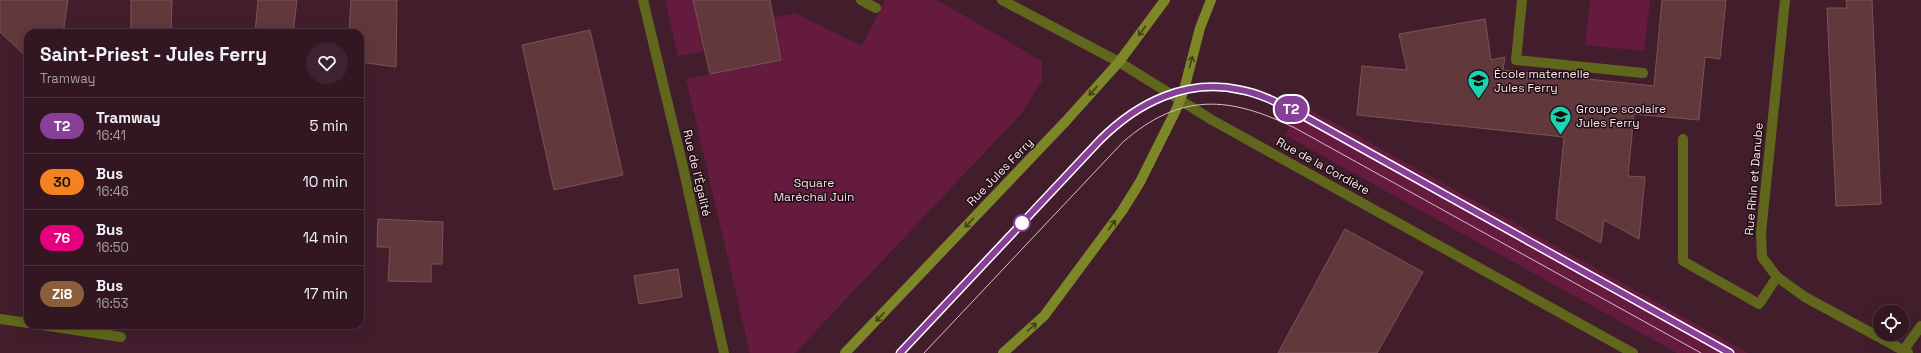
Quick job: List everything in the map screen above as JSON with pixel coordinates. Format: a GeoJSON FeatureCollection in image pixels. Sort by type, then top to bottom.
{"type":"FeatureCollection","features":[{"type":"Feature","properties":{"kind":"main road","name":"Rue Jules Ferry"},"geometry":{"type":"LineString","coordinates":[[845,353],[1066,121],[1119,62],[1165,0]]}},
{"type":"Feature","properties":{"kind":"main road"},"geometry":{"type":"LineString","coordinates":[[1003,353],[1044,316],[1122,211],[1151,161],[1180,99],[1200,28],[1212,0]]}},
{"type":"Feature","properties":{"kind":"street","name":"Rue de l'Égalité"},"geometry":{"type":"LineString","coordinates":[[643,0],[683,167],[724,353]]}},
{"type":"Feature","properties":{"kind":"street"},"geometry":{"type":"LineString","coordinates":[[860,0],[876,8]]}},
{"type":"Feature","properties":{"kind":"street","name":"Rue de la Cordière"},"geometry":{"type":"LineString","coordinates":[[1002,0],[1119,62],[1219,123],[1633,353]]}},
{"type":"Feature","properties":{"kind":"street"},"geometry":{"type":"LineString","coordinates":[[1522,0],[1516,60],[1643,73]]}},
{"type":"Feature","properties":{"kind":"street","name":"Rue Rhin et Danube"},"geometry":{"type":"LineString","coordinates":[[1785,0],[1761,233],[1762,257],[1777,277],[1805,297],[1905,352]]}},
{"type":"Feature","properties":{"kind":"street"},"geometry":{"type":"LineString","coordinates":[[1684,139],[1683,261],[1759,304],[1777,277]]}},
{"type":"Feature","properties":{"kind":"street"},"geometry":{"type":"LineString","coordinates":[[0,319],[24,322]]}},
{"type":"Feature","properties":{"kind":"street"},"geometry":{"type":"LineString","coordinates":[[1905,352],[1921,326]]}},
{"type":"Feature","properties":{"kind":"street"},"geometry":{"type":"LineString","coordinates":[[68,329],[121,337]]}},
{"type":"Feature","properties":{"kind":"green space"},"geometry":{"type":"Polygon","coordinates":[[[665,0],[693,0],[704,51],[678,56],[665,0]]]}},
{"type":"Feature","properties":{"kind":"green space","name":"Square Maréchal Juin"},"geometry":{"type":"Polygon","coordinates":[[[885,0],[937,0],[1042,61],[1042,81],[1022,113],[795,353],[750,353],[686,79],[781,60],[773,18],[795,13],[862,46],[885,0]]]}},
{"type":"Feature","properties":{"kind":"green space"},"geometry":{"type":"Polygon","coordinates":[[[1590,0],[1650,0],[1644,51],[1585,45],[1590,0]]]}},
{"type":"Feature","properties":{"kind":"green space"},"geometry":{"type":"Polygon","coordinates":[[[1302,105],[1748,353],[1677,353],[1285,135],[1302,105]]]}},
{"type":"Feature","properties":{"kind":"building"},"geometry":{"type":"Polygon","coordinates":[[[0,0],[68,0],[64,29],[24,29],[24,54],[0,32],[0,0]]]}},
{"type":"Feature","properties":{"kind":"building"},"geometry":{"type":"Polygon","coordinates":[[[131,0],[172,0],[171,29],[131,29],[131,0]]]}},
{"type":"Feature","properties":{"kind":"building"},"geometry":{"type":"Polygon","coordinates":[[[258,0],[297,0],[293,29],[255,29],[258,0]]]}},
{"type":"Feature","properties":{"kind":"building"},"geometry":{"type":"Polygon","coordinates":[[[351,0],[397,0],[396,67],[364,63],[364,29],[349,29],[351,0]]]}},
{"type":"Feature","properties":{"kind":"building"},"geometry":{"type":"Polygon","coordinates":[[[693,0],[770,0],[781,60],[710,74],[693,0]]]}},
{"type":"Feature","properties":{"kind":"building"},"geometry":{"type":"Polygon","coordinates":[[[1662,0],[1726,0],[1720,59],[1705,57],[1699,120],[1634,114],[1628,176],[1645,177],[1639,239],[1604,220],[1601,243],[1556,219],[1564,137],[1357,115],[1362,66],[1407,70],[1399,34],[1485,19],[1491,60],[1505,57],[1503,70],[1654,86],[1662,0]]]}},
{"type":"Feature","properties":{"kind":"building"},"geometry":{"type":"Polygon","coordinates":[[[1846,0],[1872,0],[1881,204],[1836,206],[1827,8],[1847,8],[1846,0]]]}},
{"type":"Feature","properties":{"kind":"building"},"geometry":{"type":"Polygon","coordinates":[[[590,30],[623,175],[554,190],[522,45],[590,30]]]}},
{"type":"Feature","properties":{"kind":"building"},"geometry":{"type":"Polygon","coordinates":[[[378,219],[443,222],[442,264],[431,264],[431,282],[388,281],[390,247],[377,247],[378,219]]]}},
{"type":"Feature","properties":{"kind":"building"},"geometry":{"type":"Polygon","coordinates":[[[1345,229],[1423,272],[1377,353],[1278,353],[1345,229]]]}},
{"type":"Feature","properties":{"kind":"building"},"geometry":{"type":"Polygon","coordinates":[[[678,269],[682,297],[639,304],[634,276],[678,269]]]}},
{"type":"Feature","properties":{"kind":"tram line"},"geometry":{"type":"LineString","coordinates":[[900,353],[1107,133],[1131,114],[1154,100],[1176,91],[1198,87],[1221,88],[1245,92],[1298,113],[1730,353]]}},
{"type":"Feature","properties":{"kind":"tram line","name":"T2"},"geometry":{"type":"LineString","coordinates":[[900,353],[1100,140],[1126,116],[1148,102],[1170,93],[1206,87],[1229,88],[1253,93],[1298,113],[1730,353]]}},
{"type":"Feature","properties":{"kind":"tram line"},"geometry":{"type":"LineString","coordinates":[[924,353],[1123,142],[1144,126],[1165,114],[1186,107],[1206,104],[1227,105],[1248,110],[1271,117],[1295,128],[1701,353]]}},
{"type":"Feature","properties":{"kind":"place","name":"École maternelle Jules Ferry"},"geometry":{"type":"Point","coordinates":[1478,100]}},
{"type":"Feature","properties":{"kind":"place","name":"Groupe scolaire Jules Ferry"},"geometry":{"type":"Point","coordinates":[1560,136]}}]}
